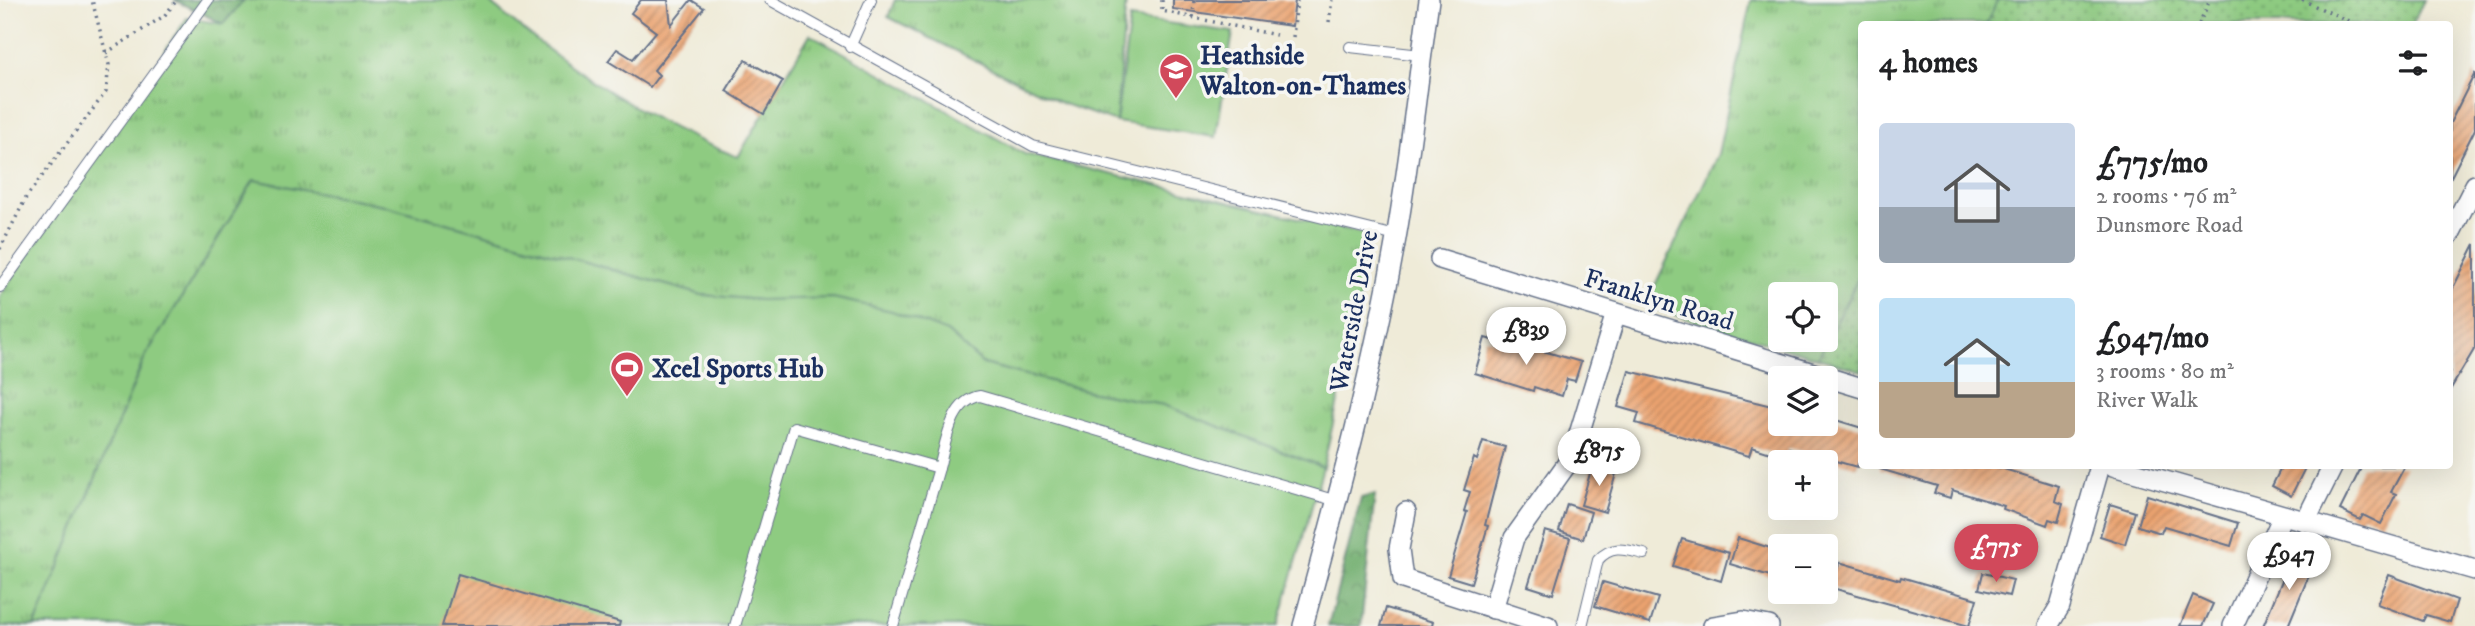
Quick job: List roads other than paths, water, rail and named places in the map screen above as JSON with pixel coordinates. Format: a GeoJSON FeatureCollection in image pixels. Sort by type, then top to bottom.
{"type":"FeatureCollection","features":[{"type":"Feature","properties":{"kind":"street","name":"Waterside Drive"},"geometry":{"type":"LineString","coordinates":[[1303,626],[1352,447],[1396,236],[1429,0]]}},
{"type":"Feature","properties":{"kind":"street"},"geometry":{"type":"LineString","coordinates":[[2453,228],[2475,184]]}},
{"type":"Feature","properties":{"kind":"street","name":"Franklyn Road"},"geometry":{"type":"LineString","coordinates":[[1440,259],[1858,387]]}},
{"type":"Feature","properties":{"kind":"street"},"geometry":{"type":"LineString","coordinates":[[1493,609],[1514,538],[1560,475],[1576,446],[1616,313]]}},
{"type":"Feature","properties":{"kind":"street"},"geometry":{"type":"LineString","coordinates":[[2048,626],[2060,606],[2099,469]]}},
{"type":"Feature","properties":{"kind":"street"},"geometry":{"type":"LineString","coordinates":[[2123,469],[2475,570]]}},
{"type":"Feature","properties":{"kind":"street"},"geometry":{"type":"LineString","coordinates":[[2305,522],[2332,469]]}},
{"type":"Feature","properties":{"kind":"street"},"geometry":{"type":"LineString","coordinates":[[1406,512],[1399,549],[1403,579],[1548,626]]}},
{"type":"Feature","properties":{"kind":"street"},"geometry":{"type":"LineString","coordinates":[[2233,626],[2283,516]]}},
{"type":"Feature","properties":{"kind":"street"},"geometry":{"type":"LineString","coordinates":[[1713,626],[1743,621],[1769,626]]}},
{"type":"Feature","properties":{"kind":"lane"},"geometry":{"type":"LineString","coordinates":[[0,287],[208,0]]}},
{"type":"Feature","properties":{"kind":"lane"},"geometry":{"type":"LineString","coordinates":[[770,0],[850,47],[1033,146],[1396,236]]}},
{"type":"Feature","properties":{"kind":"lane"},"geometry":{"type":"LineString","coordinates":[[850,47],[871,0]]}},
{"type":"Feature","properties":{"kind":"lane"},"geometry":{"type":"LineString","coordinates":[[1350,47],[1421,55]]}},
{"type":"Feature","properties":{"kind":"lane"},"geometry":{"type":"LineString","coordinates":[[893,626],[960,406],[980,396],[1337,501]]}},
{"type":"Feature","properties":{"kind":"lane"},"geometry":{"type":"LineString","coordinates":[[736,626],[794,427],[939,468]]}},
{"type":"Feature","properties":{"kind":"lane"},"geometry":{"type":"LineString","coordinates":[[1582,626],[1598,560],[1605,552],[1616,548],[1644,555]]}},
{"type":"Feature","properties":{"kind":"place","name":"Heathside Walton-on-Thames"},"geometry":{"type":"Point","coordinates":[1176,100]}},
{"type":"Feature","properties":{"kind":"place","name":"Xcel Sports Hub"},"geometry":{"type":"Point","coordinates":[627,398]}}]}
